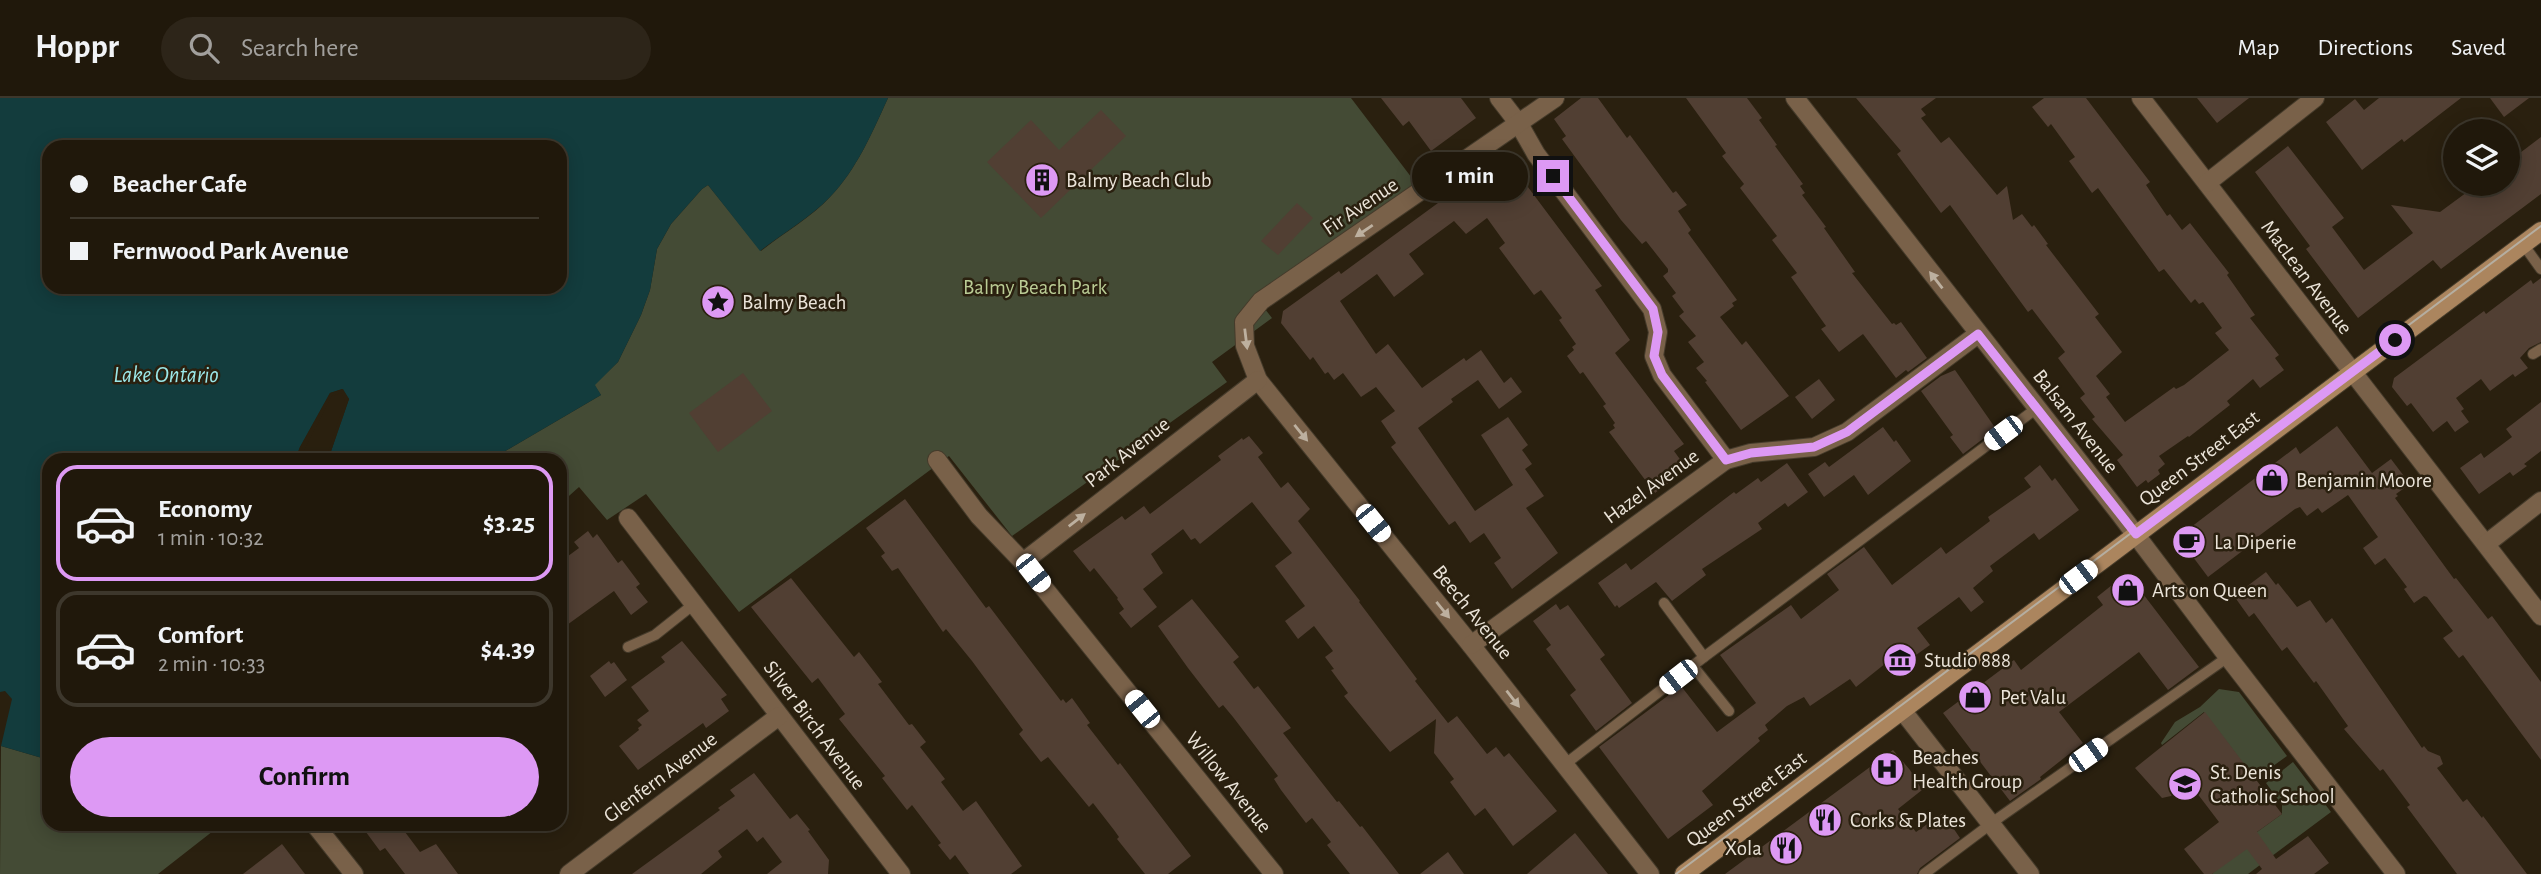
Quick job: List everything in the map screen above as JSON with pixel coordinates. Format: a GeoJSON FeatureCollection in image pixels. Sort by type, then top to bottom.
{"type":"FeatureCollection","features":[{"type":"Feature","properties":{"kind":"main road","name":"Queen Street East"},"geometry":{"type":"LineString","coordinates":[[1684,874],[2541,231]]}},
{"type":"Feature","properties":{"kind":"street"},"geometry":{"type":"LineString","coordinates":[[1499,98],[1519,124],[1536,154],[1653,309],[1658,332],[1654,356],[1662,375],[1726,460]]}},
{"type":"Feature","properties":{"kind":"street","name":"Fir Avenue"},"geometry":{"type":"LineString","coordinates":[[1258,380],[1245,346],[1244,322],[1261,302],[1555,98]]}},
{"type":"Feature","properties":{"kind":"street","name":"Balsam Avenue"},"geometry":{"type":"LineString","coordinates":[[1795,98],[2136,534],[2396,874]]}},
{"type":"Feature","properties":{"kind":"street","name":"MacLean Avenue"},"geometry":{"type":"LineString","coordinates":[[2141,98],[2541,616]]}},
{"type":"Feature","properties":{"kind":"street"},"geometry":{"type":"LineString","coordinates":[[2207,183],[2315,98]]}},
{"type":"Feature","properties":{"kind":"street","name":"Hazel Avenue"},"geometry":{"type":"LineString","coordinates":[[1471,645],[1726,460],[1751,453],[1814,447],[1847,432],[1978,334]]}},
{"type":"Feature","properties":{"kind":"street","name":"Park Avenue"},"geometry":{"type":"LineString","coordinates":[[1023,562],[1258,380]]}},
{"type":"Feature","properties":{"kind":"street","name":"Beech Avenue"},"geometry":{"type":"LineString","coordinates":[[1258,380],[1471,645],[1650,874]]}},
{"type":"Feature","properties":{"kind":"street","name":"Willow Avenue"},"geometry":{"type":"LineString","coordinates":[[937,460],[978,516],[1023,562],[1273,874]]}},
{"type":"Feature","properties":{"kind":"street"},"geometry":{"type":"LineString","coordinates":[[2486,544],[2541,501]]}},
{"type":"Feature","properties":{"kind":"street","name":"Silver Birch Avenue"},"geometry":{"type":"LineString","coordinates":[[628,517],[901,874]]}},
{"type":"Feature","properties":{"kind":"street"},"geometry":{"type":"LineString","coordinates":[[1902,710],[2031,874]]}},
{"type":"Feature","properties":{"kind":"street","name":"Glenfern Avenue"},"geometry":{"type":"LineString","coordinates":[[569,874],[779,716]]}},
{"type":"Feature","properties":{"kind":"street"},"geometry":{"type":"LineString","coordinates":[[320,831],[354,874]]}},
{"type":"Feature","properties":{"kind":"lane"},"geometry":{"type":"LineString","coordinates":[[2523,244],[2541,269]]}},
{"type":"Feature","properties":{"kind":"lane"},"geometry":{"type":"LineString","coordinates":[[1564,765],[2037,408]]}},
{"type":"Feature","properties":{"kind":"lane"},"geometry":{"type":"LineString","coordinates":[[1664,603],[1704,657]]}},
{"type":"Feature","properties":{"kind":"lane"},"geometry":{"type":"LineString","coordinates":[[628,647],[655,635],[694,604]]}},
{"type":"Feature","properties":{"kind":"lane"},"geometry":{"type":"LineString","coordinates":[[1924,874],[2228,657]]}},
{"type":"Feature","properties":{"kind":"lane"},"geometry":{"type":"LineString","coordinates":[[1693,666],[1729,711]]}},
{"type":"Feature","properties":{"kind":"green space","name":"Balmy Beach Park"},"geometry":{"type":"Polygon","coordinates":[[[888,98],[1351,98],[1418,186],[1288,282],[1283,297],[1265,309],[1272,318],[1212,362],[1227,382],[1012,536],[949,456],[739,612],[646,494],[607,520],[579,487],[567,498],[567,453],[502,453],[601,395],[594,385],[618,362],[641,315],[650,290],[657,249],[671,224],[702,189],[708,185],[761,251],[830,197],[863,150],[888,98]]]}},
{"type":"Feature","properties":{"kind":"green space"},"geometry":{"type":"Polygon","coordinates":[[[2219,689],[2239,692],[2287,756],[2255,779],[2204,712],[2162,745],[2161,743],[2175,722],[2200,707],[2219,689]]]}},
{"type":"Feature","properties":{"kind":"green space"},"geometry":{"type":"Polygon","coordinates":[[[1,746],[42,758],[42,831],[213,831],[158,874],[0,874],[1,746]]]}},
{"type":"Feature","properties":{"kind":"green space"},"geometry":{"type":"Polygon","coordinates":[[[2293,762],[2331,812],[2248,874],[2212,874],[2257,832],[2282,814],[2282,805],[2266,783],[2293,762]]]}},
{"type":"Feature","properties":{"kind":"water","name":"Lake Ontario"},"geometry":{"type":"Polygon","coordinates":[[[0,98],[888,98],[863,150],[840,186],[814,211],[760,251],[708,185],[702,189],[671,224],[657,249],[650,290],[641,315],[618,362],[595,385],[601,395],[502,453],[330,453],[349,399],[342,389],[330,393],[298,453],[42,453],[42,758],[1,746],[12,699],[5,691],[0,692],[0,98]]]}},
{"type":"Feature","properties":{"kind":"pier"},"geometry":{"type":"Polygon","coordinates":[[[343,389],[349,399],[330,453],[327,453],[345,400],[341,393],[332,396],[303,453],[298,453],[300,447],[330,393],[343,389]]]}},
{"type":"Feature","properties":{"kind":"building"},"geometry":{"type":"Polygon","coordinates":[[[1381,98],[1461,98],[1476,118],[1431,151],[1409,121],[1403,126],[1381,98]]]}},
{"type":"Feature","properties":{"kind":"building"},"geometry":{"type":"Polygon","coordinates":[[[1581,98],[1598,98],[1627,138],[1630,135],[1673,193],[1676,191],[1687,205],[1678,211],[1691,230],[1688,233],[1737,300],[1732,303],[1734,306],[1720,317],[1742,345],[1746,341],[1789,396],[1741,430],[1696,368],[1704,362],[1688,342],[1696,336],[1679,316],[1684,312],[1672,296],[1676,293],[1663,276],[1668,269],[1646,241],[1642,244],[1621,220],[1562,139],[1566,136],[1554,119],[1581,98]]]}},
{"type":"Feature","properties":{"kind":"building"},"geometry":{"type":"Polygon","coordinates":[[[1686,98],[1747,98],[1762,118],[1759,120],[1777,145],[1775,146],[1803,184],[1800,186],[1805,193],[1802,195],[1855,272],[1852,273],[1892,324],[1901,322],[1927,358],[1896,378],[1863,334],[1839,352],[1821,329],[1826,326],[1791,277],[1797,273],[1772,240],[1777,236],[1740,188],[1744,184],[1722,156],[1726,153],[1686,98]]]}},
{"type":"Feature","properties":{"kind":"building"},"geometry":{"type":"Polygon","coordinates":[[[1856,98],[1936,98],[1921,109],[1926,115],[1921,118],[1941,143],[1949,137],[1997,195],[2007,186],[2013,220],[2022,214],[2032,227],[2034,225],[2048,244],[2046,245],[2099,314],[2095,317],[2122,352],[2096,376],[2110,394],[2106,397],[2125,422],[2174,387],[2176,389],[2184,385],[2229,350],[2215,333],[2222,328],[2203,302],[2199,304],[2195,299],[2191,303],[2164,269],[2159,272],[2098,188],[2092,193],[2069,161],[2075,157],[2051,124],[2048,127],[2032,107],[2044,98],[2086,98],[2150,182],[2146,185],[2167,216],[2170,214],[2182,230],[2190,223],[2229,273],[2227,275],[2255,315],[2250,318],[2279,355],[2275,358],[2284,370],[2260,388],[2253,379],[2227,401],[2230,405],[2159,456],[2165,464],[2158,470],[2160,474],[2137,487],[2117,460],[2123,455],[2092,419],[2095,417],[2080,398],[2085,394],[2058,358],[2065,352],[2032,309],[2028,312],[1950,205],[1941,213],[1897,154],[1901,151],[1856,98]]]}},
{"type":"Feature","properties":{"kind":"building"},"geometry":{"type":"Polygon","coordinates":[[[2197,98],[2249,98],[2217,123],[2197,98]]]}},
{"type":"Feature","properties":{"kind":"building"},"geometry":{"type":"Polygon","coordinates":[[[2379,98],[2461,98],[2362,170],[2326,122],[2355,99],[2364,110],[2379,98]]]}},
{"type":"Feature","properties":{"kind":"building"},"geometry":{"type":"Polygon","coordinates":[[[2490,98],[2529,98],[2504,117],[2490,98]]]}},
{"type":"Feature","properties":{"kind":"building","name":"Balmy Beach Club"},"geometry":{"type":"Polygon","coordinates":[[[1101,110],[1126,136],[1041,218],[987,162],[1031,120],[1059,150],[1101,110]]]}},
{"type":"Feature","properties":{"kind":"building"},"geometry":{"type":"Polygon","coordinates":[[[2541,137],[2541,194],[2441,269],[2433,260],[2358,318],[2306,249],[2310,246],[2255,172],[2288,146],[2344,218],[2332,227],[2364,270],[2413,233],[2391,205],[2440,212],[2462,196],[2520,196],[2520,153],[2541,137]]]}},
{"type":"Feature","properties":{"kind":"building"},"geometry":{"type":"Polygon","coordinates":[[[1509,153],[1526,177],[1522,179],[1602,286],[1595,290],[1630,340],[1615,353],[1684,444],[1674,451],[1687,469],[1655,493],[1609,432],[1615,428],[1615,423],[1603,406],[1606,404],[1583,372],[1580,374],[1567,356],[1576,344],[1559,320],[1562,318],[1541,290],[1534,295],[1499,248],[1505,243],[1487,218],[1466,234],[1454,221],[1409,254],[1424,274],[1394,297],[1377,274],[1340,301],[1376,354],[1388,344],[1422,388],[1464,358],[1466,361],[1481,350],[1504,383],[1511,377],[1522,392],[1499,409],[1478,380],[1418,428],[1475,511],[1513,485],[1481,435],[1508,417],[1528,445],[1522,450],[1532,464],[1525,469],[1544,496],[1526,508],[1558,553],[1512,589],[1494,563],[1501,558],[1484,533],[1470,543],[1455,521],[1449,525],[1391,447],[1396,443],[1381,421],[1395,411],[1376,387],[1361,397],[1343,373],[1334,380],[1328,372],[1325,374],[1313,357],[1310,360],[1281,323],[1283,311],[1339,271],[1341,274],[1438,203],[1434,197],[1459,178],[1466,183],[1509,153]]]}},
{"type":"Feature","properties":{"kind":"building"},"geometry":{"type":"Polygon","coordinates":[[[1297,203],[1313,218],[1278,255],[1261,241],[1297,203]]]}},
{"type":"Feature","properties":{"kind":"building"},"geometry":{"type":"Polygon","coordinates":[[[2541,278],[2541,342],[2529,348],[2520,358],[2528,368],[2515,377],[2513,374],[2490,391],[2481,379],[2456,398],[2469,422],[2455,432],[2447,421],[2433,432],[2411,403],[2407,406],[2392,387],[2394,378],[2484,311],[2486,314],[2531,280],[2533,284],[2541,278]]]}},
{"type":"Feature","properties":{"kind":"building"},"geometry":{"type":"Polygon","coordinates":[[[1955,370],[1996,429],[1963,454],[1950,437],[1953,435],[1921,391],[1941,376],[1955,370]]]}},
{"type":"Feature","properties":{"kind":"building"},"geometry":{"type":"Polygon","coordinates":[[[743,373],[772,411],[718,452],[689,413],[743,373]]]}},
{"type":"Feature","properties":{"kind":"building"},"geometry":{"type":"Polygon","coordinates":[[[1819,379],[1835,400],[1812,419],[1795,397],[1819,379]]]}},
{"type":"Feature","properties":{"kind":"building"},"geometry":{"type":"Polygon","coordinates":[[[2541,402],[2541,451],[2513,476],[2510,472],[2479,494],[2460,468],[2481,453],[2484,458],[2512,437],[2506,429],[2541,402]]]}},
{"type":"Feature","properties":{"kind":"building"},"geometry":{"type":"Polygon","coordinates":[[[2337,426],[2372,473],[2391,459],[2410,484],[2396,494],[2398,496],[2395,498],[2454,579],[2456,578],[2488,619],[2492,616],[2541,682],[2541,760],[2463,655],[2459,658],[2443,638],[2453,631],[2427,597],[2424,596],[2414,603],[2404,589],[2407,587],[2385,558],[2375,565],[2363,548],[2378,537],[2348,495],[2322,513],[2318,508],[2307,516],[2300,507],[2295,509],[2208,577],[2178,537],[2296,447],[2300,454],[2337,426]]]}},
{"type":"Feature","properties":{"kind":"building"},"geometry":{"type":"Polygon","coordinates":[[[1883,427],[1911,461],[1868,495],[1854,475],[1824,497],[1808,474],[1825,462],[1829,467],[1883,427]]]}},
{"type":"Feature","properties":{"kind":"building"},"geometry":{"type":"Polygon","coordinates":[[[1249,436],[1263,453],[1258,457],[1281,488],[1288,482],[1310,509],[1298,521],[1448,723],[1457,716],[1487,754],[1496,747],[1504,757],[1509,753],[1557,811],[1513,846],[1485,808],[1475,816],[1450,782],[1454,779],[1434,753],[1436,719],[1390,752],[1344,696],[1348,693],[1325,657],[1333,651],[1314,626],[1298,639],[1285,621],[1305,606],[1275,566],[1292,553],[1252,502],[1200,544],[1195,538],[1191,540],[1183,529],[1151,554],[1163,573],[1143,589],[1157,607],[1131,628],[1119,613],[1124,609],[1118,598],[1094,568],[1090,572],[1073,551],[1122,516],[1125,520],[1144,506],[1150,514],[1221,460],[1218,456],[1242,438],[1243,440],[1249,436]]]}},
{"type":"Feature","properties":{"kind":"building"},"geometry":{"type":"Polygon","coordinates":[[[1787,463],[1808,492],[1788,507],[1785,503],[1758,523],[1762,529],[1702,569],[1706,575],[1672,601],[1656,582],[1619,608],[1617,605],[1615,607],[1598,583],[1626,563],[1631,570],[1734,492],[1736,494],[1758,478],[1761,482],[1787,463]]]}},
{"type":"Feature","properties":{"kind":"building"},"geometry":{"type":"Polygon","coordinates":[[[2040,465],[2052,481],[2055,478],[2079,510],[2039,540],[2034,533],[1990,566],[1993,571],[1973,588],[1984,602],[1971,612],[1959,597],[1917,628],[1930,645],[1898,668],[1891,659],[1856,687],[1850,679],[1810,706],[1804,697],[1787,706],[1765,725],[1768,730],[1758,738],[1760,741],[1702,791],[1713,805],[1668,839],[1599,747],[1681,686],[1717,732],[1756,703],[1720,655],[1791,605],[1801,619],[1839,590],[1827,574],[1864,547],[1892,585],[1941,547],[1946,554],[1990,521],[1988,517],[2031,487],[2024,478],[2040,465]]]}},
{"type":"Feature","properties":{"kind":"building"},"geometry":{"type":"Polygon","coordinates":[[[905,499],[986,608],[989,606],[1061,701],[1063,699],[1066,703],[1072,698],[1090,723],[1087,725],[1118,765],[1120,763],[1191,856],[1168,874],[1145,874],[1093,803],[1089,807],[1048,757],[1041,762],[1019,734],[1023,730],[972,661],[946,629],[943,632],[898,568],[892,571],[881,556],[885,553],[866,528],[905,499]]]}},
{"type":"Feature","properties":{"kind":"building"},"geometry":{"type":"Polygon","coordinates":[[[588,531],[593,538],[597,534],[618,563],[622,560],[640,584],[636,587],[648,602],[631,615],[614,591],[567,625],[567,557],[579,548],[574,542],[588,531]]]}},
{"type":"Feature","properties":{"kind":"building"},"geometry":{"type":"Polygon","coordinates":[[[2266,572],[2297,607],[2310,600],[2326,623],[2332,618],[2422,748],[2424,746],[2428,751],[2440,756],[2443,764],[2437,768],[2463,802],[2467,799],[2482,818],[2483,816],[2527,874],[2457,874],[2407,807],[2410,805],[2383,769],[2380,771],[2344,729],[2348,726],[2316,681],[2314,683],[2287,647],[2282,651],[2254,613],[2249,617],[2234,596],[2266,572]]]}},
{"type":"Feature","properties":{"kind":"building"},"geometry":{"type":"Polygon","coordinates":[[[2127,573],[2199,667],[2168,690],[2139,652],[2059,712],[2083,743],[2010,801],[1943,713],[2014,660],[2021,670],[2103,605],[2097,597],[2127,573]]]}},
{"type":"Feature","properties":{"kind":"building"},"geometry":{"type":"Polygon","coordinates":[[[791,578],[854,657],[859,652],[882,682],[878,684],[909,725],[912,724],[926,742],[920,747],[945,779],[941,782],[963,811],[976,801],[1022,866],[1011,874],[969,874],[955,855],[950,860],[938,845],[941,843],[912,805],[907,810],[882,778],[885,776],[839,719],[845,714],[818,678],[812,683],[751,607],[791,578]]]}},
{"type":"Feature","properties":{"kind":"building"},"geometry":{"type":"Polygon","coordinates":[[[1192,599],[1239,657],[1233,662],[1254,689],[1258,686],[1291,728],[1283,733],[1337,802],[1339,801],[1360,827],[1362,826],[1399,874],[1350,874],[1327,845],[1331,842],[1312,818],[1306,823],[1281,790],[1274,779],[1278,776],[1233,717],[1223,705],[1219,708],[1188,668],[1158,626],[1192,599]]]}},
{"type":"Feature","properties":{"kind":"building"},"geometry":{"type":"Polygon","coordinates":[[[1556,604],[1560,610],[1568,605],[1605,655],[1600,659],[1632,703],[1596,731],[1570,695],[1576,690],[1546,649],[1551,645],[1533,621],[1556,604]]]}},
{"type":"Feature","properties":{"kind":"building"},"geometry":{"type":"Polygon","coordinates":[[[682,641],[727,695],[721,699],[729,711],[706,728],[703,723],[638,770],[619,746],[639,730],[642,725],[637,720],[649,711],[631,687],[665,662],[661,657],[682,641]]]}},
{"type":"Feature","properties":{"kind":"building"},"geometry":{"type":"Polygon","coordinates":[[[609,661],[611,664],[614,662],[627,680],[605,697],[590,676],[609,661]]]}},
{"type":"Feature","properties":{"kind":"building"},"geometry":{"type":"Polygon","coordinates":[[[2205,712],[2282,814],[2257,832],[2276,859],[2308,836],[2329,863],[2314,874],[2256,874],[2262,869],[2247,849],[2212,874],[2204,874],[2184,849],[2219,822],[2187,780],[2171,796],[2162,798],[2135,768],[2205,712]]]}},
{"type":"Feature","properties":{"kind":"building"},"geometry":{"type":"Polygon","coordinates":[[[1893,750],[1922,790],[1898,809],[1916,832],[1943,813],[1960,838],[1920,868],[1917,874],[1725,874],[1893,750]]]}},
{"type":"Feature","properties":{"kind":"building"},"geometry":{"type":"Polygon","coordinates":[[[754,773],[790,819],[797,814],[810,830],[808,831],[829,860],[828,874],[767,874],[782,862],[763,837],[757,842],[747,829],[718,851],[722,857],[701,874],[632,874],[720,810],[718,808],[735,796],[730,790],[754,773]]]}},
{"type":"Feature","properties":{"kind":"building"},"geometry":{"type":"Polygon","coordinates":[[[365,831],[404,831],[420,852],[436,844],[458,874],[405,874],[385,848],[380,851],[365,831]]]}},
{"type":"Feature","properties":{"kind":"building"},"geometry":{"type":"Polygon","coordinates":[[[1575,833],[1608,874],[1527,874],[1575,833]]]}},
{"type":"Feature","properties":{"kind":"building"},"geometry":{"type":"Polygon","coordinates":[[[282,844],[305,874],[243,874],[282,844]]]}},
{"type":"Feature","properties":{"kind":"building"},"geometry":{"type":"Polygon","coordinates":[[[1448,852],[1464,874],[1420,874],[1448,852]]]}},
{"type":"Feature","properties":{"kind":"tram line"},"geometry":{"type":"LineString","coordinates":[[1676,874],[2541,226]]}},
{"type":"Feature","properties":{"kind":"place","name":"Balmy Beach Club"},"geometry":{"type":"Point","coordinates":[1042,180]}},
{"type":"Feature","properties":{"kind":"place","name":"Balmy Beach"},"geometry":{"type":"Point","coordinates":[718,302]}},
{"type":"Feature","properties":{"kind":"place","name":"Benjamin Moore"},"geometry":{"type":"Point","coordinates":[2272,480]}},
{"type":"Feature","properties":{"kind":"place","name":"La Diperie"},"geometry":{"type":"Point","coordinates":[2189,542]}},
{"type":"Feature","properties":{"kind":"place","name":"Arts on Queen"},"geometry":{"type":"Point","coordinates":[2128,590]}},
{"type":"Feature","properties":{"kind":"place","name":"Studio 888"},"geometry":{"type":"Point","coordinates":[1900,660]}},
{"type":"Feature","properties":{"kind":"place","name":"Pet Valu"},"geometry":{"type":"Point","coordinates":[1975,697]}},
{"type":"Feature","properties":{"kind":"place","name":"Beaches Health Group"},"geometry":{"type":"Point","coordinates":[1887,769]}},
{"type":"Feature","properties":{"kind":"place","name":"St. Denis Catholic School"},"geometry":{"type":"Point","coordinates":[2185,784]}},
{"type":"Feature","properties":{"kind":"place","name":"Corks & Plates"},"geometry":{"type":"Point","coordinates":[1825,820]}},
{"type":"Feature","properties":{"kind":"place","name":"Xola"},"geometry":{"type":"Point","coordinates":[1786,848]}},
{"type":"Feature","properties":{"kind":"route"},"geometry":{"type":"LineString","coordinates":[[1553,176],[1653,309],[1658,332],[1654,356],[1662,375],[1726,460],[1751,453],[1814,447],[1847,432],[1978,334],[2136,534],[2395,340]]}}]}
